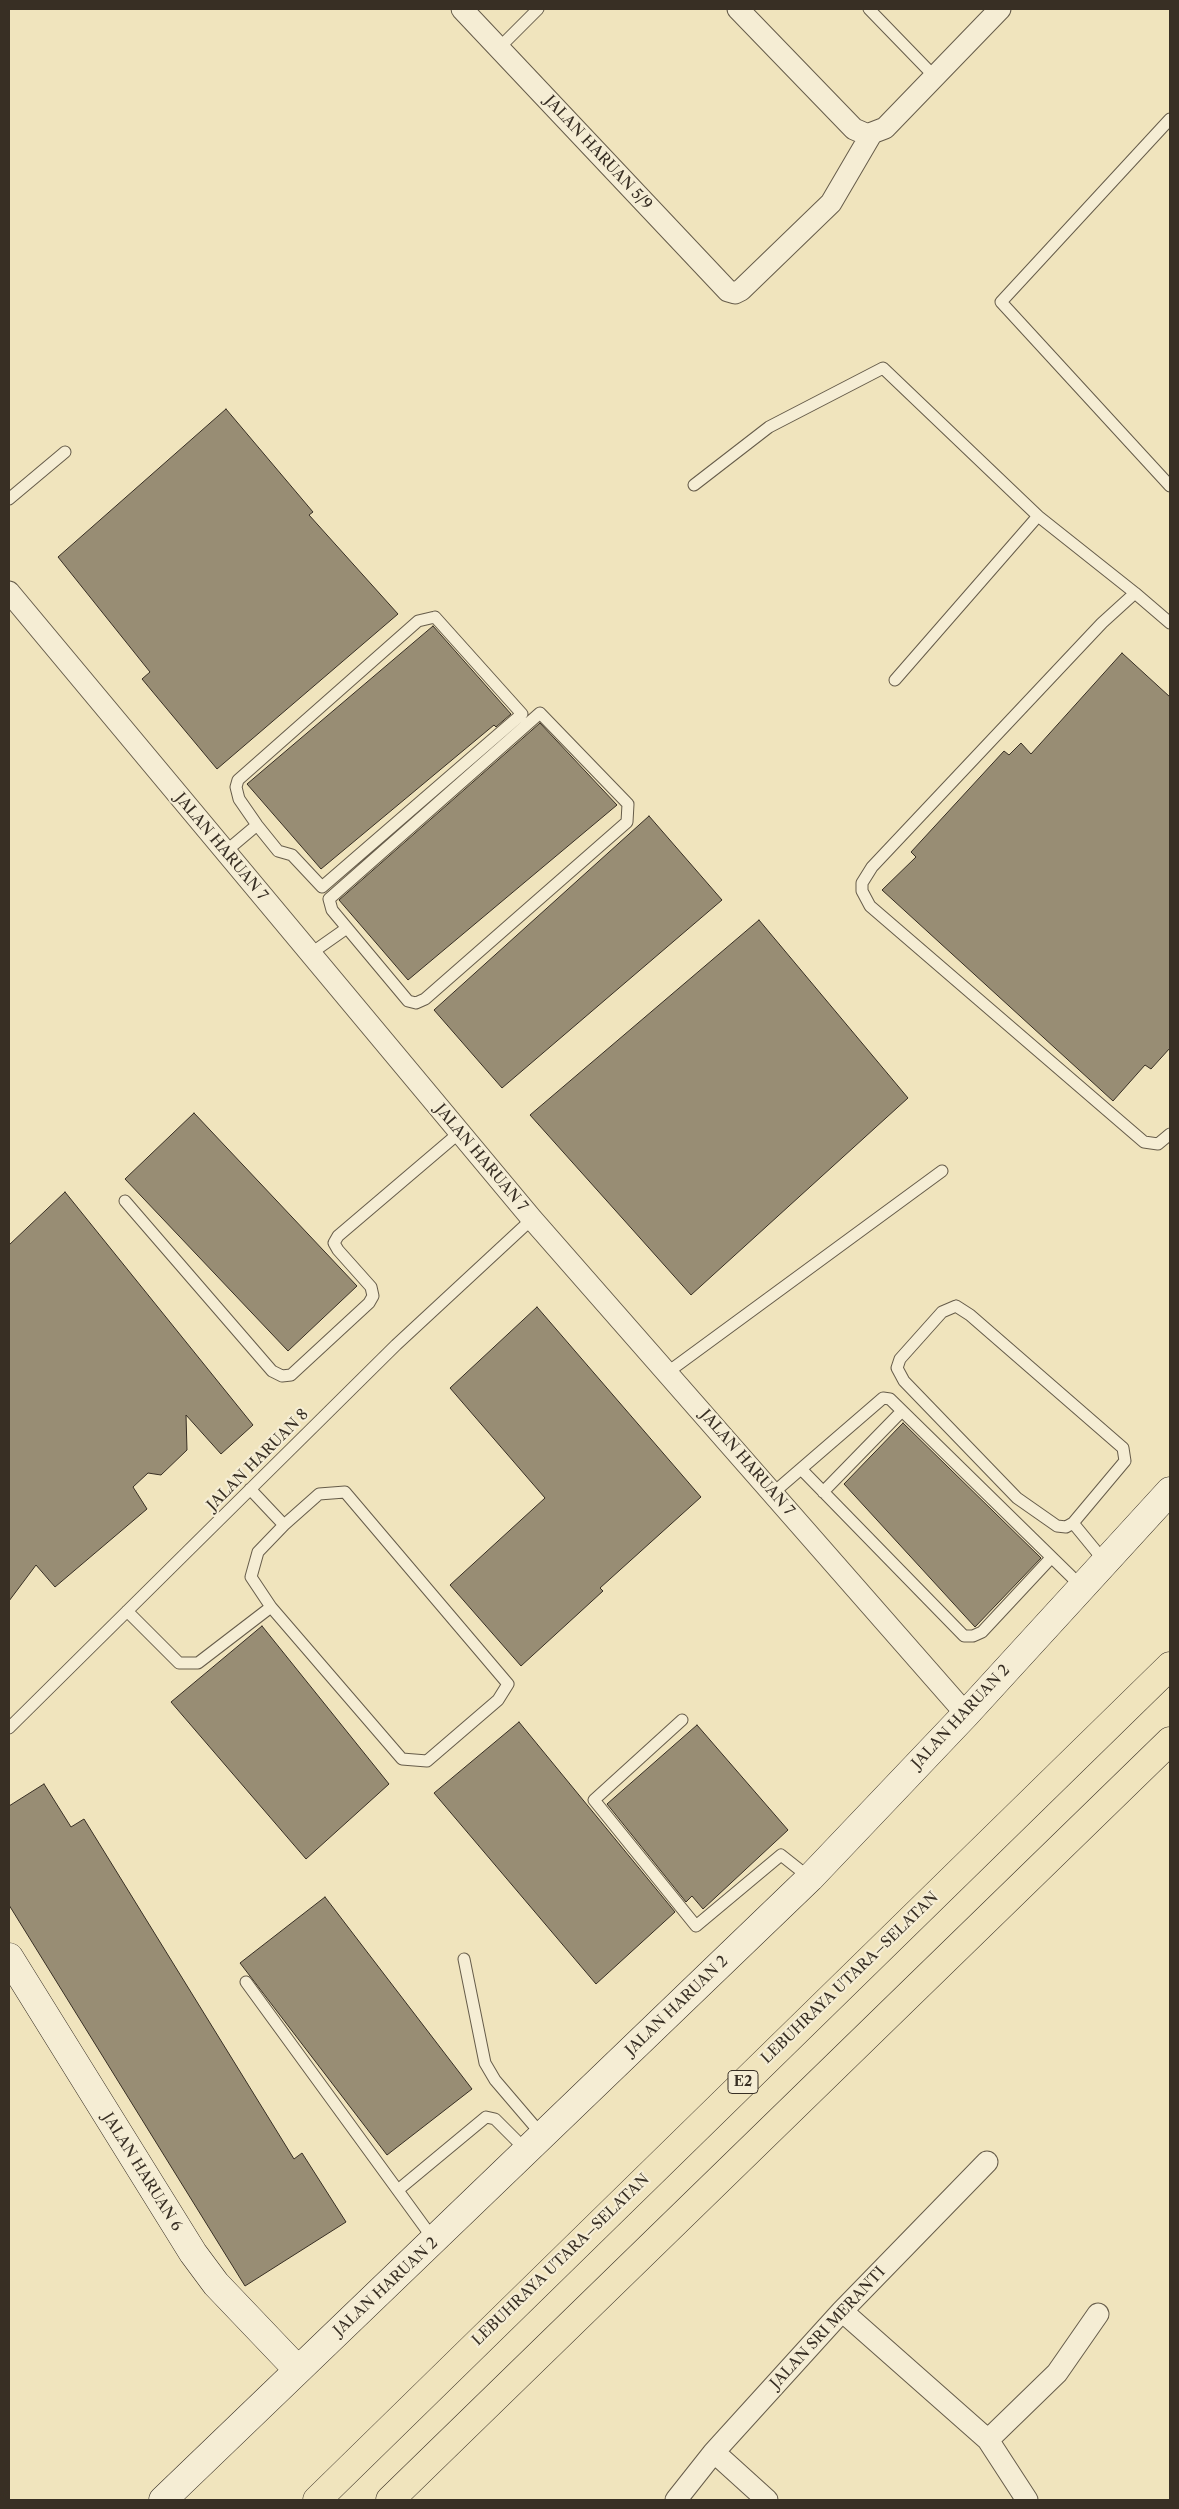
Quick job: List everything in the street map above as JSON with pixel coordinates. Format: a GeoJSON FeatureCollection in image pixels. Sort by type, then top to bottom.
{"type":"FeatureCollection","features":[{"type":"Feature","properties":{"kind":"highway","name":"LEBUHRAYA UTARA–SELATAN"},"geometry":{"type":"LineString","coordinates":[[317,2500],[1170,1666]]}},
{"type":"Feature","properties":{"kind":"highway"},"geometry":{"type":"LineString","coordinates":[[390,2500],[1170,1741]]}},
{"type":"Feature","properties":{"kind":"main road","name":"JALAN HARUAN 2"},"geometry":{"type":"LineString","coordinates":[[163,2500],[435,2241],[810,1878],[966,1714],[1170,1491]]}},
{"type":"Feature","properties":{"kind":"main road","name":"JALAN HARUAN 6"},"geometry":{"type":"LineString","coordinates":[[9,1957],[193,2253],[216,2284],[298,2370]]}},
{"type":"Feature","properties":{"kind":"street","name":"JALAN HARUAN 5/9"},"geometry":{"type":"LineString","coordinates":[[462,9],[728,292],[735,294],[741,290],[831,203],[872,133]]}},
{"type":"Feature","properties":{"kind":"street"},"geometry":{"type":"LineString","coordinates":[[738,9],[854,129],[868,135],[885,128],[933,75],[1000,9]]}},
{"type":"Feature","properties":{"kind":"street","name":"JALAN HARUAN 7"},"geometry":{"type":"LineString","coordinates":[[9,592],[532,1219],[966,1714]]}},
{"type":"Feature","properties":{"kind":"street","name":"JALAN SRI MERANTI"},"geometry":{"type":"LineString","coordinates":[[676,2500],[714,2452],[842,2311],[987,2162]]}},
{"type":"Feature","properties":{"kind":"street"},"geometry":{"type":"LineString","coordinates":[[842,2311],[988,2440],[1027,2500]]}},
{"type":"Feature","properties":{"kind":"street"},"geometry":{"type":"LineString","coordinates":[[988,2440],[1057,2373],[1098,2314]]}},
{"type":"Feature","properties":{"kind":"street"},"geometry":{"type":"LineString","coordinates":[[714,2452],[767,2500]]}},
{"type":"Feature","properties":{"kind":"lane"},"geometry":{"type":"LineString","coordinates":[[499,48],[538,9]]}},
{"type":"Feature","properties":{"kind":"lane"},"geometry":{"type":"LineString","coordinates":[[869,9],[933,75]]}},
{"type":"Feature","properties":{"kind":"lane"},"geometry":{"type":"LineString","coordinates":[[1170,119],[1001,302],[1170,486]]}},
{"type":"Feature","properties":{"kind":"lane"},"geometry":{"type":"LineString","coordinates":[[694,485],[770,427],[883,368],[1038,516],[1135,592],[1170,624]]}},
{"type":"Feature","properties":{"kind":"lane"},"geometry":{"type":"LineString","coordinates":[[9,499],[65,452]]}},
{"type":"Feature","properties":{"kind":"lane"},"geometry":{"type":"LineString","coordinates":[[895,680],[1038,516]]}},
{"type":"Feature","properties":{"kind":"lane"},"geometry":{"type":"LineString","coordinates":[[1135,592],[1102,623],[872,867],[862,883],[862,891],[870,906],[1144,1142],[1158,1144],[1170,1134]]}},
{"type":"Feature","properties":{"kind":"lane"},"geometry":{"type":"LineString","coordinates":[[425,618],[438,619],[522,714],[322,887],[292,855],[278,851],[257,825],[239,799],[236,787],[241,775],[418,621],[425,618]]}},
{"type":"Feature","properties":{"kind":"lane"},"geometry":{"type":"LineString","coordinates":[[540,714],[628,804],[627,822],[621,828],[425,999],[416,1003],[402,996],[347,928],[332,910],[329,899],[540,714]]}},
{"type":"Feature","properties":{"kind":"lane"},"geometry":{"type":"LineString","coordinates":[[225,852],[257,825]]}},
{"type":"Feature","properties":{"kind":"lane"},"geometry":{"type":"LineString","coordinates":[[310,954],[347,928]]}},
{"type":"Feature","properties":{"kind":"lane"},"geometry":{"type":"LineString","coordinates":[[125,1201],[272,1372],[282,1376],[292,1375],[369,1303],[373,1296],[371,1287],[338,1250],[334,1242],[338,1236],[459,1133]]}},
{"type":"Feature","properties":{"kind":"lane"},"geometry":{"type":"LineString","coordinates":[[668,1372],[942,1171]]}},
{"type":"Feature","properties":{"kind":"lane","name":"JALAN HARUAN 8"},"geometry":{"type":"LineString","coordinates":[[9,1728],[396,1344],[532,1219]]}},
{"type":"Feature","properties":{"kind":"lane"},"geometry":{"type":"LineString","coordinates":[[956,1306],[970,1315],[1123,1448],[1125,1461],[1073,1523],[1066,1526],[1057,1526],[1017,1498],[904,1381],[896,1368],[900,1359],[942,1312],[956,1306]]}},
{"type":"Feature","properties":{"kind":"lane"},"geometry":{"type":"LineString","coordinates":[[773,1492],[883,1398],[890,1399],[1082,1588]]}},
{"type":"Feature","properties":{"kind":"lane"},"geometry":{"type":"LineString","coordinates":[[823,1492],[902,1411]]}},
{"type":"Feature","properties":{"kind":"lane"},"geometry":{"type":"LineString","coordinates":[[800,1469],[964,1636],[982,1632],[1051,1558]]}},
{"type":"Feature","properties":{"kind":"lane"},"geometry":{"type":"LineString","coordinates":[[250,1489],[284,1525]]}},
{"type":"Feature","properties":{"kind":"lane"},"geometry":{"type":"LineString","coordinates":[[345,1492],[508,1684],[498,1700],[427,1761],[402,1759],[271,1607],[251,1577],[258,1552],[284,1525],[320,1494],[345,1492]]}},
{"type":"Feature","properties":{"kind":"lane"},"geometry":{"type":"LineString","coordinates":[[1073,1523],[1105,1562]]}},
{"type":"Feature","properties":{"kind":"lane"},"geometry":{"type":"LineString","coordinates":[[127,1611],[179,1663],[198,1663],[271,1607]]}},
{"type":"Feature","properties":{"kind":"lane"},"geometry":{"type":"LineString","coordinates":[[682,1720],[594,1800],[606,1815],[696,1926],[781,1855],[810,1878]]}},
{"type":"Feature","properties":{"kind":"lane"},"geometry":{"type":"LineString","coordinates":[[464,1959],[485,2063],[535,2143]]}},
{"type":"Feature","properties":{"kind":"lane"},"geometry":{"type":"LineString","coordinates":[[246,1982],[435,2241]]}},
{"type":"Feature","properties":{"kind":"lane"},"geometry":{"type":"LineString","coordinates":[[398,2190],[486,2117],[495,2119],[535,2143]]}},
{"type":"Feature","properties":{"kind":"building"},"geometry":{"type":"Polygon","coordinates":[[[226,409],[313,512],[309,515],[398,614],[217,769],[142,679],[150,672],[58,557],[226,409]]]}},
{"type":"Feature","properties":{"kind":"building"},"geometry":{"type":"Polygon","coordinates":[[[433,626],[511,714],[496,727],[494,725],[321,869],[247,784],[433,626]]]}},
{"type":"Feature","properties":{"kind":"building"},"geometry":{"type":"Polygon","coordinates":[[[1122,653],[1170,697],[1170,1048],[1151,1069],[1145,1065],[1113,1101],[882,890],[916,857],[911,852],[1004,751],[1009,755],[1021,743],[1031,754],[1122,653]]]}},
{"type":"Feature","properties":{"kind":"building"},"geometry":{"type":"Polygon","coordinates":[[[540,723],[617,805],[408,980],[339,900],[540,723]]]}},
{"type":"Feature","properties":{"kind":"building"},"geometry":{"type":"Polygon","coordinates":[[[649,816],[722,900],[502,1088],[434,1010],[649,816]]]}},
{"type":"Feature","properties":{"kind":"building"},"geometry":{"type":"Polygon","coordinates":[[[759,920],[908,1098],[691,1295],[530,1115],[759,920]]]}},
{"type":"Feature","properties":{"kind":"building"},"geometry":{"type":"Polygon","coordinates":[[[194,1113],[357,1286],[288,1351],[125,1179],[194,1113]]]}},
{"type":"Feature","properties":{"kind":"building"},"geometry":{"type":"Polygon","coordinates":[[[65,1192],[253,1425],[221,1454],[186,1415],[187,1450],[161,1475],[148,1473],[133,1487],[147,1509],[55,1587],[36,1565],[9,1601],[9,1245],[65,1192]]]}},
{"type":"Feature","properties":{"kind":"building"},"geometry":{"type":"Polygon","coordinates":[[[537,1307],[701,1497],[600,1588],[603,1591],[521,1666],[450,1585],[545,1498],[450,1388],[537,1307]]]}},
{"type":"Feature","properties":{"kind":"building"},"geometry":{"type":"Polygon","coordinates":[[[903,1423],[1041,1558],[975,1627],[844,1484],[903,1423]]]}},
{"type":"Feature","properties":{"kind":"building"},"geometry":{"type":"Polygon","coordinates":[[[262,1626],[389,1784],[306,1859],[171,1702],[262,1626]]]}},
{"type":"Feature","properties":{"kind":"building"},"geometry":{"type":"Polygon","coordinates":[[[519,1722],[675,1912],[596,1984],[434,1793],[519,1722]]]}},
{"type":"Feature","properties":{"kind":"building"},"geometry":{"type":"Polygon","coordinates":[[[697,1725],[788,1830],[703,1909],[692,1896],[686,1902],[607,1804],[697,1725]]]}},
{"type":"Feature","properties":{"kind":"building"},"geometry":{"type":"Polygon","coordinates":[[[44,1784],[71,1827],[84,1819],[294,2159],[302,2153],[346,2222],[245,2286],[9,1905],[9,1806],[44,1784]]]}},
{"type":"Feature","properties":{"kind":"building"},"geometry":{"type":"Polygon","coordinates":[[[325,1897],[472,2089],[387,2155],[240,1963],[325,1897]]]}}]}
